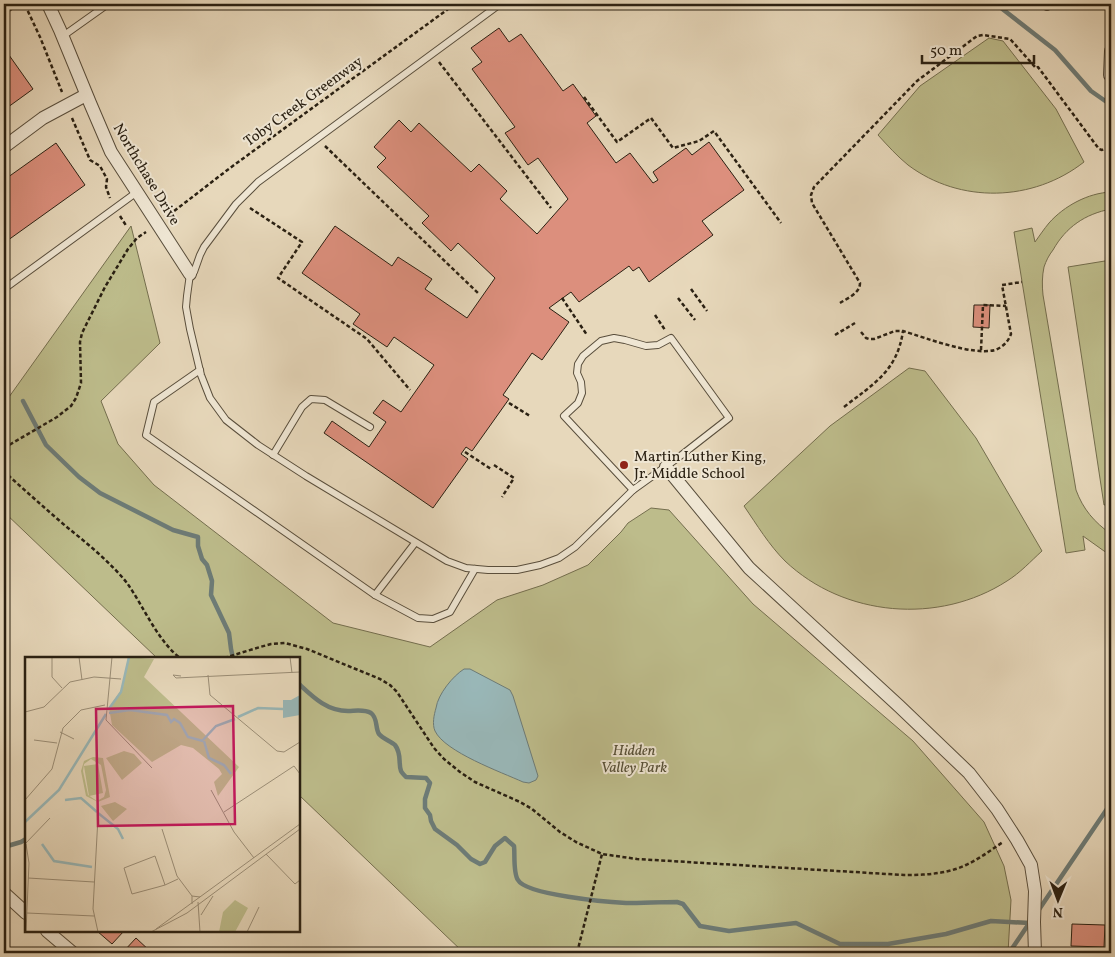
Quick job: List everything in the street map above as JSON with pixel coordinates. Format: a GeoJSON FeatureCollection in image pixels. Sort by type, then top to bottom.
{"type":"FeatureCollection","features":[{"type":"Feature","properties":{"kind":"street","name":"Northchase Drive"},"geometry":{"type":"LineString","coordinates":[[48,4],[111,152],[190,274]]}},
{"type":"Feature","properties":{"kind":"street"},"geometry":{"type":"LineString","coordinates":[[1110,75],[1111,51]]}},
{"type":"Feature","properties":{"kind":"street"},"geometry":{"type":"LineString","coordinates":[[4,147],[43,118],[86,95]]}},
{"type":"Feature","properties":{"kind":"street"},"geometry":{"type":"LineString","coordinates":[[666,467],[749,568],[969,773],[997,809],[1013,839],[1031,865],[1035,891],[1035,953]]}},
{"type":"Feature","properties":{"kind":"street"},"geometry":{"type":"LineString","coordinates":[[4,893],[25,912]]}},
{"type":"Feature","properties":{"kind":"street"},"geometry":{"type":"LineString","coordinates":[[48,932],[73,953]]}},
{"type":"Feature","properties":{"kind":"lane"},"geometry":{"type":"LineString","coordinates":[[4,11],[14,4]]}},
{"type":"Feature","properties":{"kind":"lane"},"geometry":{"type":"LineString","coordinates":[[63,36],[108,4]]}},
{"type":"Feature","properties":{"kind":"lane"},"geometry":{"type":"LineString","coordinates":[[500,4],[258,182],[236,204],[204,247],[194,272],[190,274],[186,307],[200,370],[210,398],[226,420],[273,455],[446,561],[466,568],[518,570],[559,558],[575,547],[633,490],[729,418],[671,338],[658,344],[646,346],[614,338],[601,341],[582,356],[578,364],[577,373],[581,382],[582,393],[578,402],[564,416],[633,490]]}},
{"type":"Feature","properties":{"kind":"lane"},"geometry":{"type":"LineString","coordinates":[[4,289],[137,192]]}},
{"type":"Feature","properties":{"kind":"lane"},"geometry":{"type":"LineString","coordinates":[[200,370],[154,402],[146,435],[375,595],[418,618],[433,619],[450,612],[475,569]]}},
{"type":"Feature","properties":{"kind":"lane"},"geometry":{"type":"LineString","coordinates":[[273,455],[302,407],[311,399],[325,400],[370,428]]}},
{"type":"Feature","properties":{"kind":"lane"},"geometry":{"type":"LineString","coordinates":[[375,595],[416,543]]}},
{"type":"Feature","properties":{"kind":"path"},"geometry":{"type":"LineString","coordinates":[[24,4],[40,37],[64,97]]}},
{"type":"Feature","properties":{"kind":"path","name":"Toby Creek Greenway"},"geometry":{"type":"LineString","coordinates":[[166,218],[230,168],[455,4]]}},
{"type":"Feature","properties":{"kind":"path"},"geometry":{"type":"LineString","coordinates":[[840,303],[856,293],[860,286],[812,203],[811,195],[814,187],[917,81],[976,36],[983,35],[1010,39],[1036,68],[1038,67],[1099,149],[1102,150],[1108,147],[1111,126]]}},
{"type":"Feature","properties":{"kind":"path"},"geometry":{"type":"LineString","coordinates":[[439,62],[551,208]]}},
{"type":"Feature","properties":{"kind":"path"},"geometry":{"type":"LineString","coordinates":[[584,97],[617,142],[651,118],[673,148],[699,141],[714,131],[781,223]]}},
{"type":"Feature","properties":{"kind":"path"},"geometry":{"type":"LineString","coordinates":[[70,112],[90,160],[100,166],[107,179],[107,192],[126,227]]}},
{"type":"Feature","properties":{"kind":"path"},"geometry":{"type":"LineString","coordinates":[[325,146],[478,294]]}},
{"type":"Feature","properties":{"kind":"path"},"geometry":{"type":"LineString","coordinates":[[250,208],[302,242],[278,278],[367,340],[410,390]]}},
{"type":"Feature","properties":{"kind":"path"},"geometry":{"type":"LineString","coordinates":[[4,448],[63,413],[71,406],[80,390],[80,342],[82,333],[105,287],[128,249],[144,233]]}},
{"type":"Feature","properties":{"kind":"path"},"geometry":{"type":"LineString","coordinates":[[861,332],[869,339],[895,331],[967,350],[994,350],[1004,346],[1011,334],[1002,285],[1022,282]]}},
{"type":"Feature","properties":{"kind":"path"},"geometry":{"type":"LineString","coordinates":[[691,289],[707,311]]}},
{"type":"Feature","properties":{"kind":"path"},"geometry":{"type":"LineString","coordinates":[[562,298],[587,335]]}},
{"type":"Feature","properties":{"kind":"path"},"geometry":{"type":"LineString","coordinates":[[678,298],[695,320]]}},
{"type":"Feature","properties":{"kind":"path"},"geometry":{"type":"LineString","coordinates":[[981,351],[983,305],[1006,306]]}},
{"type":"Feature","properties":{"kind":"path"},"geometry":{"type":"LineString","coordinates":[[655,315],[671,338]]}},
{"type":"Feature","properties":{"kind":"path"},"geometry":{"type":"LineString","coordinates":[[835,335],[854,323]]}},
{"type":"Feature","properties":{"kind":"path"},"geometry":{"type":"LineString","coordinates":[[844,407],[881,378],[889,368],[897,354],[903,332]]}},
{"type":"Feature","properties":{"kind":"path"},"geometry":{"type":"LineString","coordinates":[[509,403],[530,416]]}},
{"type":"Feature","properties":{"kind":"path"},"geometry":{"type":"LineString","coordinates":[[465,452],[491,469]]}},
{"type":"Feature","properties":{"kind":"path"},"geometry":{"type":"LineString","coordinates":[[494,465],[514,478],[502,497]]}},
{"type":"Feature","properties":{"kind":"path"},"geometry":{"type":"LineString","coordinates":[[4,470],[24,490],[98,553],[126,583],[169,648],[179,657]]}},
{"type":"Feature","properties":{"kind":"path"},"geometry":{"type":"LineString","coordinates":[[227,657],[260,647],[278,644],[295,645],[385,682],[403,700],[444,760],[476,782],[532,809],[560,832],[576,842],[602,854],[636,860],[921,875],[950,871],[965,866],[1013,839]]}},
{"type":"Feature","properties":{"kind":"path"},"geometry":{"type":"LineString","coordinates":[[577,953],[602,854]]}},
{"type":"Feature","properties":{"kind":"green space"},"geometry":{"type":"Polygon","coordinates":[[[989,38],[1003,41],[1056,109],[1084,162],[1064,175],[1042,185],[1020,191],[996,193],[973,192],[950,187],[928,178],[908,165],[878,135],[920,86],[989,38]]]}},
{"type":"Feature","properties":{"kind":"green space"},"geometry":{"type":"Polygon","coordinates":[[[1111,192],[1111,209],[1093,214],[1070,228],[1049,256],[1043,274],[1043,295],[1076,490],[1090,515],[1111,534],[1111,555],[1083,536],[1085,550],[1066,553],[1014,232],[1032,228],[1035,242],[1049,223],[1069,206],[1094,195],[1111,192]]]}},
{"type":"Feature","properties":{"kind":"green space","name":"Hidden Valley Park"},"geometry":{"type":"Polygon","coordinates":[[[131,226],[160,343],[101,401],[118,444],[154,485],[333,623],[430,647],[497,600],[543,585],[588,565],[628,523],[651,508],[669,510],[753,604],[913,741],[984,822],[1004,866],[1011,900],[1008,953],[464,953],[300,796],[300,657],[156,657],[4,512],[4,404],[131,226]]]}},
{"type":"Feature","properties":{"kind":"green space"},"geometry":{"type":"Polygon","coordinates":[[[1111,260],[1111,504],[1104,505],[1068,267],[1111,260]]]}},
{"type":"Feature","properties":{"kind":"green space"},"geometry":{"type":"Polygon","coordinates":[[[909,368],[925,371],[976,438],[1042,551],[1012,578],[980,595],[952,604],[922,609],[893,609],[863,604],[835,594],[809,580],[779,555],[744,506],[830,426],[909,368]]]}},
{"type":"Feature","properties":{"kind":"water"},"geometry":{"type":"Polygon","coordinates":[[[464,669],[470,669],[510,690],[538,776],[536,780],[529,783],[523,782],[474,761],[450,746],[435,731],[434,717],[437,703],[443,691],[455,676],[464,669]]]}},
{"type":"Feature","properties":{"kind":"building"},"geometry":{"type":"Polygon","coordinates":[[[499,28],[509,42],[521,34],[563,91],[573,84],[596,116],[587,123],[616,163],[630,153],[653,183],[658,180],[653,172],[686,148],[692,155],[709,142],[744,190],[702,221],[713,235],[649,282],[639,267],[633,271],[629,266],[579,302],[571,292],[549,308],[569,322],[542,360],[532,353],[503,395],[509,399],[472,451],[466,447],[461,454],[468,459],[433,508],[324,433],[332,421],[369,447],[386,422],[373,413],[383,400],[401,412],[434,365],[394,337],[387,347],[353,324],[360,314],[302,273],[335,226],[392,266],[398,257],[432,279],[425,289],[467,318],[495,278],[458,243],[451,251],[422,223],[429,216],[377,167],[386,158],[374,147],[399,120],[411,132],[419,123],[471,172],[479,164],[507,191],[500,199],[537,234],[568,199],[538,158],[528,165],[505,133],[515,127],[472,69],[482,62],[471,48],[499,28]]]}},
{"type":"Feature","properties":{"kind":"building"},"geometry":{"type":"Polygon","coordinates":[[[4,48],[33,89],[4,110],[4,48]]]}},
{"type":"Feature","properties":{"kind":"building"},"geometry":{"type":"Polygon","coordinates":[[[56,143],[85,185],[4,243],[4,180],[56,143]]]}},
{"type":"Feature","properties":{"kind":"building"},"geometry":{"type":"Polygon","coordinates":[[[974,305],[990,305],[989,328],[973,327],[974,305]]]}},
{"type":"Feature","properties":{"kind":"building"},"geometry":{"type":"Polygon","coordinates":[[[1072,924],[1105,925],[1104,947],[1071,946],[1072,924]]]}},
{"type":"Feature","properties":{"kind":"building"},"geometry":{"type":"Polygon","coordinates":[[[98,932],[123,932],[112,944],[98,932]]]}},
{"type":"Feature","properties":{"kind":"building"},"geometry":{"type":"Polygon","coordinates":[[[136,938],[150,953],[127,953],[124,951],[136,938]]]}},
{"type":"Feature","properties":{"kind":"building"},"geometry":{"type":"Polygon","coordinates":[[[4,943],[16,953],[4,953],[4,943]]]}},
{"type":"Feature","properties":{"kind":"waterway"},"geometry":{"type":"LineString","coordinates":[[996,4],[1055,50],[1091,91],[1111,105]]}},
{"type":"Feature","properties":{"kind":"waterway"},"geometry":{"type":"LineString","coordinates":[[23,401],[46,445],[79,477],[100,493],[173,530],[198,537],[198,546],[202,559],[207,565],[212,581],[211,595],[229,633],[233,657]]}},
{"type":"Feature","properties":{"kind":"waterway"},"geometry":{"type":"LineString","coordinates":[[300,685],[333,709],[371,713],[375,718],[379,734],[397,748],[400,768],[403,774],[406,777],[426,778],[430,783],[425,799],[425,808],[430,815],[435,829],[457,845],[471,859],[480,864],[485,862],[495,846],[505,838],[514,846],[516,877],[524,885],[536,890],[568,897],[626,903],[677,902],[683,904],[700,926],[729,931],[796,923],[840,944],[888,944],[946,934],[991,921],[1030,923]]}},
{"type":"Feature","properties":{"kind":"waterway"},"geometry":{"type":"LineString","coordinates":[[1038,911],[1111,803]]}},
{"type":"Feature","properties":{"kind":"waterway"},"geometry":{"type":"LineString","coordinates":[[4,847],[25,840]]}},
{"type":"Feature","properties":{"kind":"waterway"},"geometry":{"type":"LineString","coordinates":[[1009,953],[1030,922]]}},
{"type":"Feature","properties":{"kind":"place","name":"Martin Luther King, Jr. Middle School"},"geometry":{"type":"Point","coordinates":[624,465]}}]}
